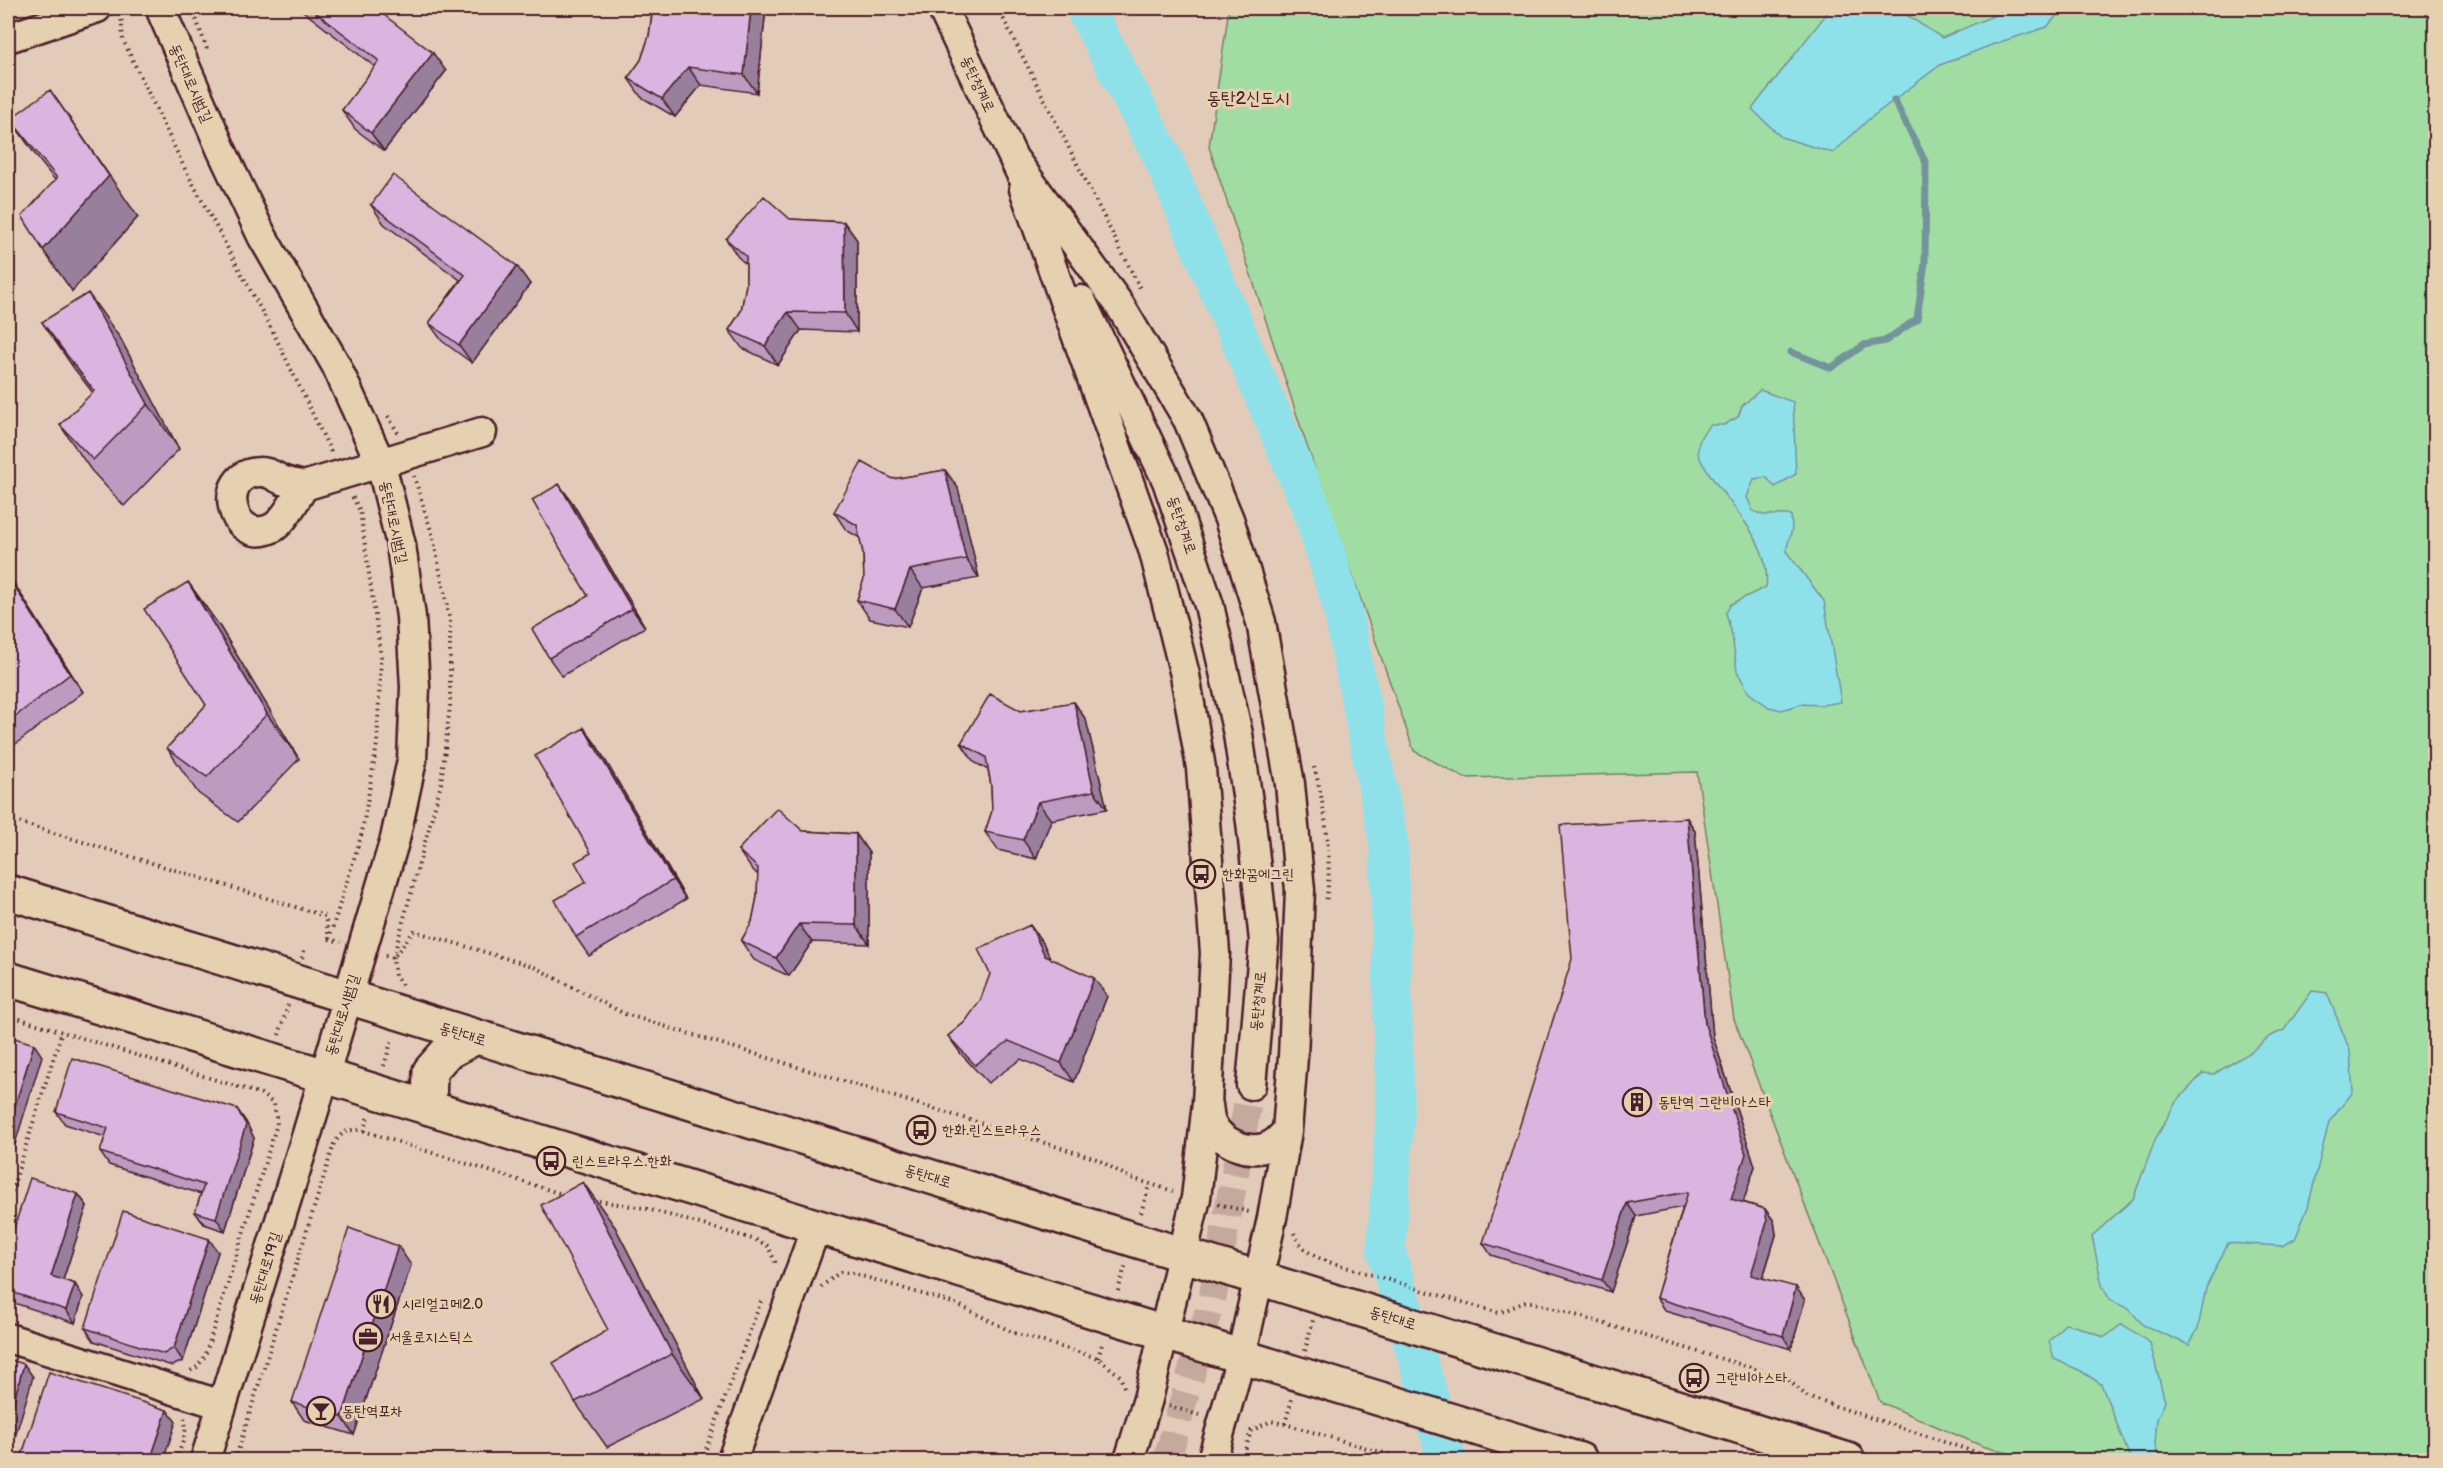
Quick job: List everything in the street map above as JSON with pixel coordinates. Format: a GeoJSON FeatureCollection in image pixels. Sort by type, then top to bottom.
{"type":"FeatureCollection","features":[{"type":"Feature","properties":{"kind":"main road","name":"동탄대로"},"geometry":{"type":"LineString","coordinates":[[8,892],[474,1038],[1462,1338],[1848,1461]]}},
{"type":"Feature","properties":{"kind":"main road"},"geometry":{"type":"LineString","coordinates":[[8,979],[1580,1461]]}},
{"type":"Feature","properties":{"kind":"main road"},"geometry":{"type":"LineString","coordinates":[[429,1108],[430,1071],[446,1053],[474,1038]]}},
{"type":"Feature","properties":{"kind":"street"},"geometry":{"type":"LineString","coordinates":[[8,38],[97,8]]}},
{"type":"Feature","properties":{"kind":"street","name":"동탄대로시범길"},"geometry":{"type":"LineString","coordinates":[[160,8],[262,237],[336,365],[381,464],[401,544],[411,617],[415,687],[412,760],[395,839],[324,1076]]}},
{"type":"Feature","properties":{"kind":"street","name":"동탄청계로"},"geometry":{"type":"LineString","coordinates":[[942,8],[1167,481],[1209,605],[1238,734],[1264,941],[1251,1085]]}},
{"type":"Feature","properties":{"kind":"street"},"geometry":{"type":"LineString","coordinates":[[1014,159],[1154,552],[1185,675],[1201,768],[1215,953],[1208,1103],[1196,1198],[1148,1399],[1129,1461]]}},
{"type":"Feature","properties":{"kind":"street"},"geometry":{"type":"LineString","coordinates":[[1014,159],[1119,304],[1188,420],[1229,519],[1261,622],[1290,784],[1300,890],[1293,1057],[1287,1131],[1272,1218],[1241,1358],[1212,1461]]}},
{"type":"Feature","properties":{"kind":"street"},"geometry":{"type":"LineString","coordinates":[[292,491],[482,432]]}},
{"type":"Feature","properties":{"kind":"street","name":"동탄대로19길"},"geometry":{"type":"LineString","coordinates":[[205,1461],[324,1076]]}},
{"type":"Feature","properties":{"kind":"street"},"geometry":{"type":"LineString","coordinates":[[1208,1103],[1211,1122],[1219,1135],[1234,1145],[1252,1150],[1272,1145],[1287,1131]]}},
{"type":"Feature","properties":{"kind":"street"},"geometry":{"type":"LineString","coordinates":[[732,1461],[816,1227]]}},
{"type":"Feature","properties":{"kind":"street"},"geometry":{"type":"LineString","coordinates":[[8,1338],[222,1405]]}},
{"type":"Feature","properties":{"kind":"path"},"geometry":{"type":"LineString","coordinates":[[8,819],[325,916],[329,939]]}},
{"type":"Feature","properties":{"kind":"path"},"geometry":{"type":"LineString","coordinates":[[393,958],[414,931],[532,966],[625,1014],[1097,1159],[1149,1185],[1098,1358]]}},
{"type":"Feature","properties":{"kind":"path"},"geometry":{"type":"LineString","coordinates":[[261,1094],[305,947]]}},
{"type":"Feature","properties":{"kind":"path"},"geometry":{"type":"LineString","coordinates":[[8,1015],[261,1094],[274,1104],[277,1124],[205,1356],[197,1367],[183,1373]]}},
{"type":"Feature","properties":{"kind":"path"},"geometry":{"type":"LineString","coordinates":[[364,1131],[400,1015]]}},
{"type":"Feature","properties":{"kind":"path"},"geometry":{"type":"LineString","coordinates":[[8,1203],[62,1031]]}},
{"type":"Feature","properties":{"kind":"path"},"geometry":{"type":"LineString","coordinates":[[235,1461],[334,1144],[345,1131],[353,1129],[364,1131],[571,1196]]}},
{"type":"Feature","properties":{"kind":"path"},"geometry":{"type":"LineString","coordinates":[[592,1200],[644,1208],[756,1240],[768,1246],[772,1253],[775,1262],[771,1273]]}},
{"type":"Feature","properties":{"kind":"path"},"geometry":{"type":"LineString","coordinates":[[1285,1424],[1298,1375],[1326,1298],[1329,1262],[1500,1313],[1525,1302],[1532,1302],[1779,1376],[1787,1379],[1808,1396],[1999,1461]]}},
{"type":"Feature","properties":{"kind":"path"},"geometry":{"type":"LineString","coordinates":[[819,1292],[830,1278],[840,1272],[852,1273],[959,1305],[1014,1333],[1098,1358],[1120,1376],[1125,1392],[1251,1431],[1271,1421],[1408,1461]]}},
{"type":"Feature","properties":{"kind":"path"},"geometry":{"type":"LineString","coordinates":[[702,1461],[763,1295]]}},
{"type":"Feature","properties":{"kind":"path"},"geometry":{"type":"LineString","coordinates":[[176,1461],[186,1422],[181,1412]]}},
{"type":"Feature","properties":{"kind":"path"},"geometry":{"type":"LineString","coordinates":[[1242,1461],[1251,1431]]}},
{"type":"Feature","properties":{"kind":"green space"},"geometry":{"type":"Polygon","coordinates":[[[1229,8],[2435,8],[2435,1460],[2031,1460],[1982,1446],[1880,1402],[1734,1019],[1697,772],[1465,778],[1414,751],[1305,440],[1209,147],[1229,8]]]}},
{"type":"Feature","properties":{"kind":"water"},"geometry":{"type":"Polygon","coordinates":[[[1831,8],[1896,8],[1942,38],[2011,8],[2063,8],[2047,27],[1940,65],[1868,120],[1833,153],[1781,137],[1752,109],[1831,8]]]}},
{"type":"Feature","properties":{"kind":"water"},"geometry":{"type":"Polygon","coordinates":[[[1760,390],[1793,402],[1796,474],[1775,487],[1766,477],[1754,479],[1747,497],[1753,511],[1763,515],[1791,515],[1792,529],[1786,551],[1824,601],[1841,702],[1822,705],[1801,704],[1782,710],[1769,707],[1749,693],[1737,671],[1726,613],[1731,604],[1766,587],[1766,571],[1763,555],[1756,540],[1703,464],[1699,456],[1698,445],[1711,425],[1724,425],[1738,417],[1742,406],[1760,390]]]}},
{"type":"Feature","properties":{"kind":"water"},"geometry":{"type":"Polygon","coordinates":[[[2312,991],[2327,993],[2350,1051],[2353,1092],[2329,1122],[2308,1207],[2295,1239],[2282,1246],[2228,1243],[2206,1288],[2198,1328],[2189,1345],[2143,1325],[2129,1309],[2110,1300],[2102,1285],[2092,1236],[2133,1199],[2155,1140],[2176,1102],[2203,1073],[2214,1074],[2251,1052],[2269,1037],[2284,1030],[2312,991]]]}},
{"type":"Feature","properties":{"kind":"water"},"geometry":{"type":"Polygon","coordinates":[[[2065,1324],[2105,1337],[2122,1324],[2150,1343],[2165,1402],[2157,1419],[2155,1444],[2159,1460],[2131,1460],[2101,1384],[2081,1371],[2054,1359],[2049,1341],[2065,1324]]]}},
{"type":"Feature","properties":{"kind":"building"},"geometry":{"type":"Polygon","coordinates":[[[310,8],[375,8],[433,53],[371,133],[342,110],[379,61],[310,8]]]}},
{"type":"Feature","properties":{"kind":"building"},"geometry":{"type":"Polygon","coordinates":[[[653,8],[751,8],[744,75],[688,67],[662,99],[628,78],[641,60],[649,36],[653,8]]]}},
{"type":"Feature","properties":{"kind":"building"},"geometry":{"type":"Polygon","coordinates":[[[50,90],[109,176],[43,250],[22,216],[57,178],[10,119],[50,90]]]}},
{"type":"Feature","properties":{"kind":"building"},"geometry":{"type":"Polygon","coordinates":[[[393,175],[517,266],[459,345],[429,323],[465,275],[371,205],[393,175]]]}},
{"type":"Feature","properties":{"kind":"building"},"geometry":{"type":"Polygon","coordinates":[[[764,196],[790,219],[844,222],[845,313],[788,312],[765,346],[729,330],[741,311],[746,285],[746,256],[726,239],[764,196]]]}},
{"type":"Feature","properties":{"kind":"building"},"geometry":{"type":"Polygon","coordinates":[[[88,293],[148,404],[93,460],[60,425],[94,391],[42,322],[88,293]]]}},
{"type":"Feature","properties":{"kind":"building"},"geometry":{"type":"Polygon","coordinates":[[[862,462],[893,479],[945,470],[966,559],[910,570],[895,609],[857,600],[864,579],[863,553],[857,525],[834,512],[862,462]]]}},
{"type":"Feature","properties":{"kind":"building"},"geometry":{"type":"Polygon","coordinates":[[[559,484],[632,609],[549,658],[532,629],[588,596],[532,500],[559,484]]]}},
{"type":"Feature","properties":{"kind":"building"},"geometry":{"type":"Polygon","coordinates":[[[8,576],[70,674],[8,722],[8,576]]]}},
{"type":"Feature","properties":{"kind":"building"},"geometry":{"type":"Polygon","coordinates":[[[188,582],[267,714],[207,777],[167,748],[206,705],[144,609],[188,582]]]}},
{"type":"Feature","properties":{"kind":"building"},"geometry":{"type":"Polygon","coordinates":[[[990,694],[1021,711],[1074,702],[1094,791],[1038,802],[1023,840],[985,832],[992,811],[991,785],[986,757],[961,743],[990,694]]]}},
{"type":"Feature","properties":{"kind":"building"},"geometry":{"type":"Polygon","coordinates":[[[584,728],[673,880],[576,937],[555,900],[586,882],[575,862],[591,853],[535,756],[584,728]]]}},
{"type":"Feature","properties":{"kind":"building"},"geometry":{"type":"Polygon","coordinates":[[[777,808],[803,831],[856,834],[856,925],[799,924],[776,958],[741,941],[752,922],[757,897],[758,868],[738,850],[777,808]]]}},
{"type":"Feature","properties":{"kind":"building","name":"동탄역 그란비아스타"},"geometry":{"type":"Polygon","coordinates":[[[1687,818],[1705,1024],[1746,1154],[1731,1199],[1765,1209],[1767,1222],[1751,1275],[1796,1287],[1783,1336],[1656,1298],[1688,1192],[1627,1203],[1602,1280],[1483,1243],[1572,959],[1560,825],[1687,818]]]}},
{"type":"Feature","properties":{"kind":"building"},"geometry":{"type":"Polygon","coordinates":[[[1030,925],[1045,956],[1094,978],[1061,1063],[1009,1041],[975,1065],[948,1036],[965,1022],[980,1001],[990,974],[978,949],[1030,925]]]}},
{"type":"Feature","properties":{"kind":"building"},"geometry":{"type":"Polygon","coordinates":[[[8,1036],[34,1044],[8,1128],[8,1036]]]}},
{"type":"Feature","properties":{"kind":"building"},"geometry":{"type":"Polygon","coordinates":[[[72,1058],[237,1109],[246,1125],[216,1218],[195,1212],[204,1185],[100,1152],[108,1128],[56,1112],[72,1058]]]}},
{"type":"Feature","properties":{"kind":"building"},"geometry":{"type":"Polygon","coordinates":[[[30,1178],[78,1194],[51,1276],[75,1284],[66,1310],[8,1291],[8,1247],[30,1178]]]}},
{"type":"Feature","properties":{"kind":"building"},"geometry":{"type":"Polygon","coordinates":[[[583,1182],[672,1354],[575,1402],[553,1363],[608,1330],[541,1205],[583,1182]]]}},
{"type":"Feature","properties":{"kind":"building"},"geometry":{"type":"Polygon","coordinates":[[[123,1211],[209,1239],[174,1348],[164,1354],[85,1328],[123,1211]]]}},
{"type":"Feature","properties":{"kind":"building"},"geometry":{"type":"Polygon","coordinates":[[[349,1228],[398,1246],[342,1417],[292,1402],[349,1228]]]}},
{"type":"Feature","properties":{"kind":"building"},"geometry":{"type":"Polygon","coordinates":[[[8,1359],[24,1364],[8,1421],[8,1359]]]}},
{"type":"Feature","properties":{"kind":"building"},"geometry":{"type":"Polygon","coordinates":[[[49,1372],[167,1410],[150,1461],[20,1461],[49,1372]]]}},
{"type":"Feature","properties":{"kind":"waterway"},"geometry":{"type":"LineString","coordinates":[[1085,8],[1163,158],[1312,510],[1342,606],[1389,845],[1395,1114],[1386,1250],[1447,1460]]}},
{"type":"Feature","properties":{"kind":"waterway"},"geometry":{"type":"LineString","coordinates":[[1791,352],[1831,368],[1864,345],[1885,341],[1917,319],[1925,262],[1926,163],[1894,100]]}},
{"type":"Feature","properties":{"kind":"tunnel"},"geometry":{"type":"LineString","coordinates":[[1167,1460],[1213,1295],[1251,1085]]}},
{"type":"Feature","properties":{"kind":"place","name":"한화꿈에그린"},"geometry":{"type":"Point","coordinates":[1201,874]}},
{"type":"Feature","properties":{"kind":"place","name":"동탄역 그란비아스타"},"geometry":{"type":"Point","coordinates":[1637,1102]}},
{"type":"Feature","properties":{"kind":"place","name":"한화.린스트라우스"},"geometry":{"type":"Point","coordinates":[921,1130]}},
{"type":"Feature","properties":{"kind":"place","name":"린스트라우스.한화"},"geometry":{"type":"Point","coordinates":[551,1161]}},
{"type":"Feature","properties":{"kind":"place","name":"시리얼고메2.0"},"geometry":{"type":"Point","coordinates":[381,1304]}},
{"type":"Feature","properties":{"kind":"place","name":"서울로지스틱스"},"geometry":{"type":"Point","coordinates":[368,1337]}},
{"type":"Feature","properties":{"kind":"place","name":"그란비아스타"},"geometry":{"type":"Point","coordinates":[1694,1378]}},
{"type":"Feature","properties":{"kind":"place","name":"동탄역포차"},"geometry":{"type":"Point","coordinates":[321,1411]}},
{"type":"Feature","properties":{"kind":"district","name":"동탄2신도시"},"geometry":{"type":"Point","coordinates":[1248,98]}}]}
